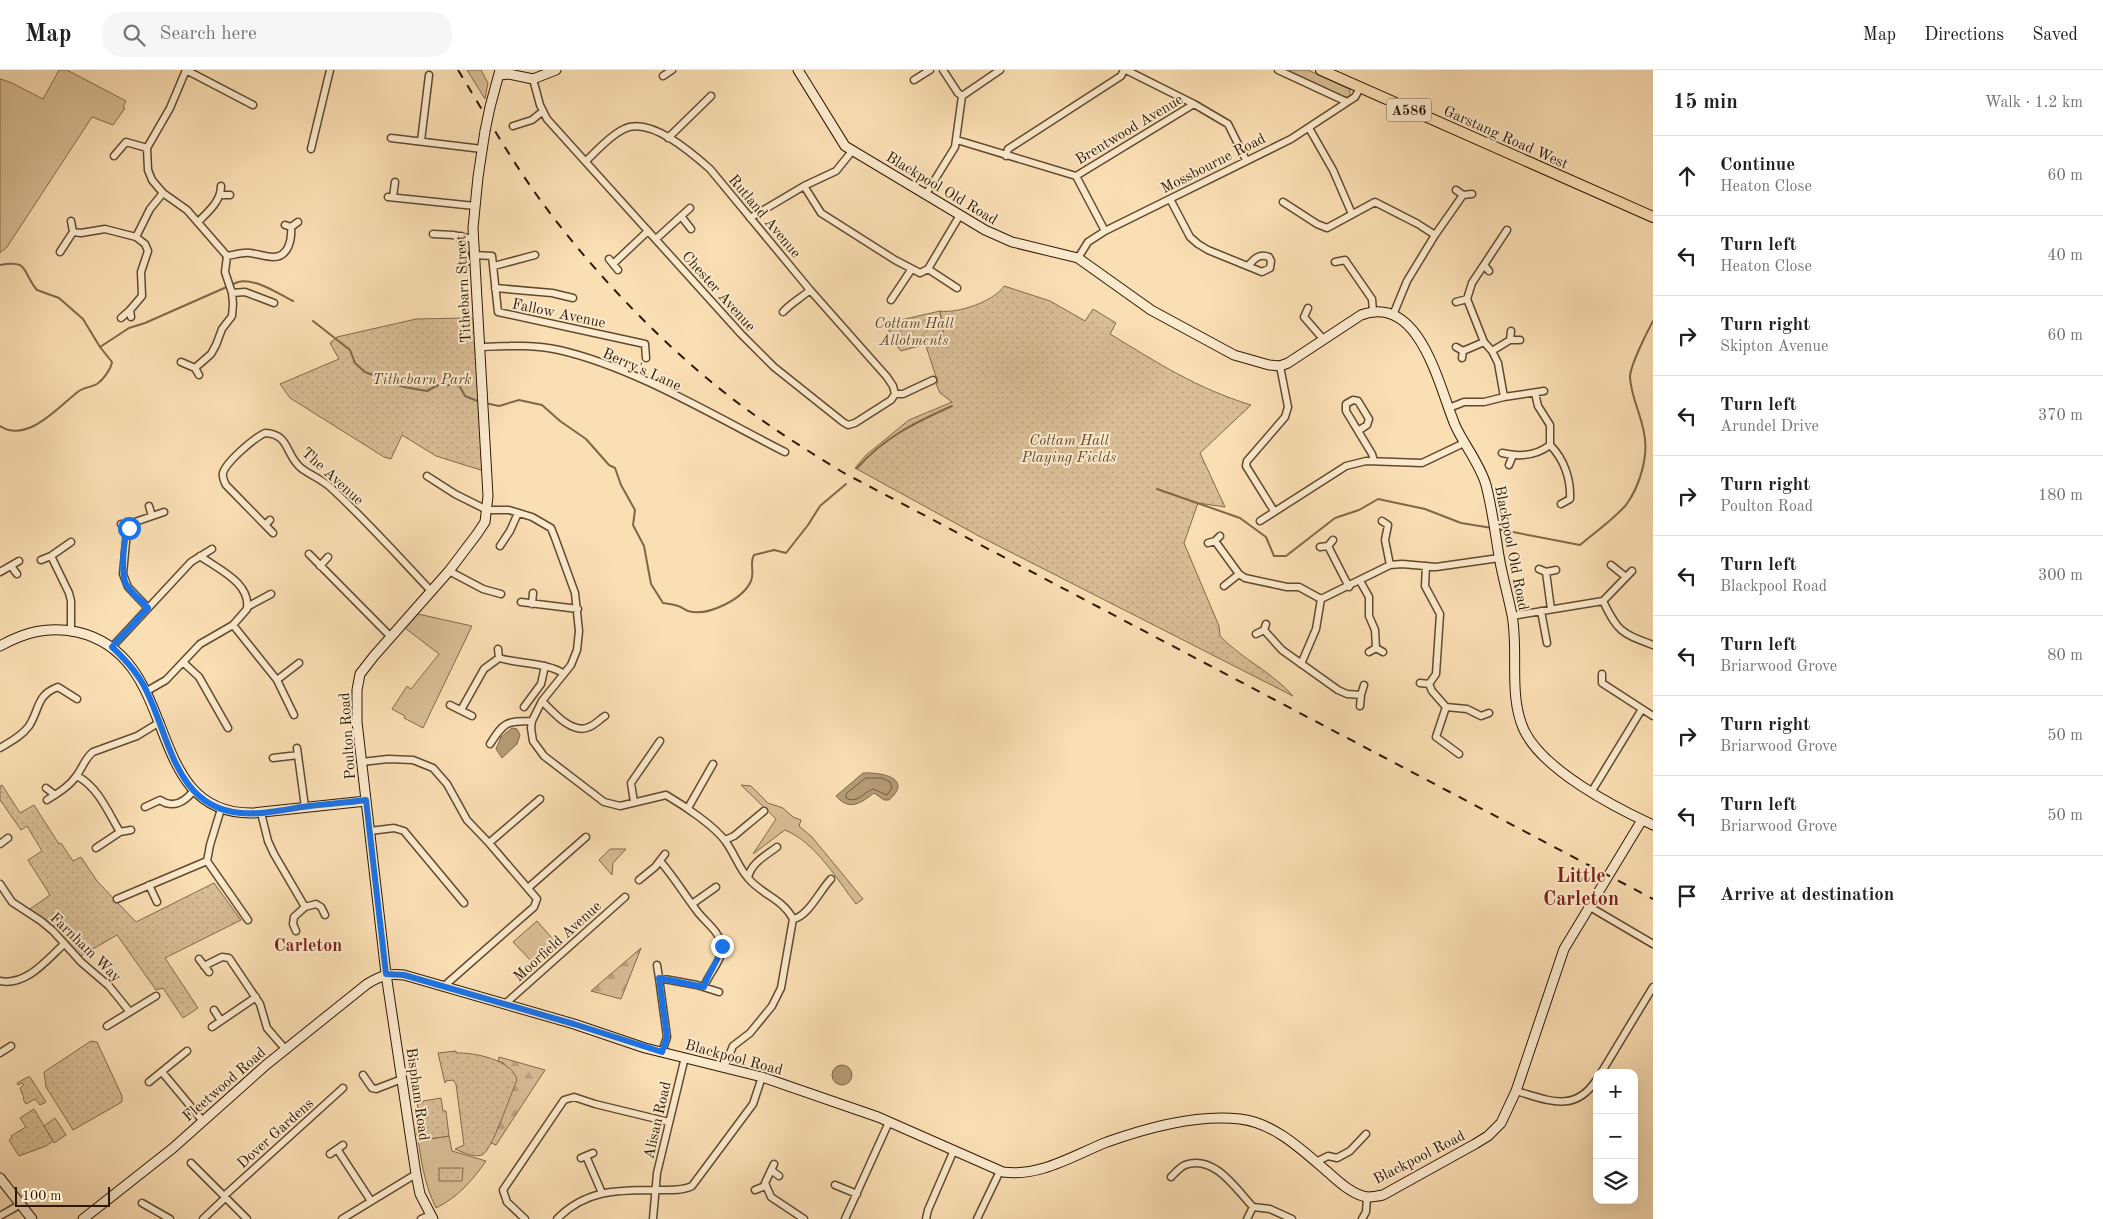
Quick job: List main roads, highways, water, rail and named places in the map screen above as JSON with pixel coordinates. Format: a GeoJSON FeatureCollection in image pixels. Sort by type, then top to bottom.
{"type":"FeatureCollection","features":[{"type":"Feature","properties":{"kind":"main road"},"geometry":{"type":"LineString","coordinates":[[504,72],[533,79],[556,70]]}},
{"type":"Feature","properties":{"kind":"main road","name":"Blackpool Old Road"},"geometry":{"type":"LineString","coordinates":[[798,70],[841,141],[853,150],[995,236],[1078,258],[1144,306],[1234,355],[1280,366],[1288,363],[1360,316],[1374,311],[1393,315],[1409,328],[1426,348],[1448,408],[1464,444],[1485,483],[1512,616],[1515,645],[1516,708],[1525,732],[1540,752],[1553,765],[1592,792],[1653,825]]}},
{"type":"Feature","properties":{"kind":"main road","name":"Garstang Road West"},"geometry":{"type":"LineString","coordinates":[[1321,70],[1653,217]]}},
{"type":"Feature","properties":{"kind":"main road","name":"Tithebarn Street"},"geometry":{"type":"LineString","coordinates":[[487,510],[488,488],[473,239],[475,206],[485,131],[496,80],[504,72]]}},
{"type":"Feature","properties":{"kind":"main road","name":"Poulton Road"},"geometry":{"type":"LineString","coordinates":[[386,974],[357,722],[357,683],[360,674],[374,656],[449,571],[483,525],[487,510]]}},
{"type":"Feature","properties":{"kind":"main road"},"geometry":{"type":"LineString","coordinates":[[0,646],[37,630],[71,631],[85,634],[112,647],[127,661],[147,691],[180,775],[202,798],[222,809],[243,813],[261,813],[305,806],[366,800]]}},
{"type":"Feature","properties":{"kind":"main road","name":"Blackpool Road"},"geometry":{"type":"LineString","coordinates":[[386,974],[404,975],[662,1052],[762,1077],[841,1103],[1000,1170],[1019,1174],[1039,1170],[1117,1139],[1163,1126],[1219,1117],[1258,1122],[1274,1130],[1347,1188],[1366,1197],[1382,1195],[1488,1136],[1501,1123],[1516,1090],[1564,949],[1642,820]]}},
{"type":"Feature","properties":{"kind":"main road","name":"Fleetwood Road"},"geometry":{"type":"LineString","coordinates":[[83,1219],[173,1148],[202,1120],[286,1050],[368,984],[386,974]]}},
{"type":"Feature","properties":{"kind":"main road","name":"Bispham Road"},"geometry":{"type":"LineString","coordinates":[[386,974],[416,1174],[428,1218]]}},
{"type":"Feature","properties":{"kind":"main road"},"geometry":{"type":"LineString","coordinates":[[0,1178],[32,1219]]}},
{"type":"Feature","properties":{"kind":"water"},"geometry":{"type":"Polygon","coordinates":[[[512,728],[517,729],[520,735],[517,744],[502,758],[496,749],[501,737],[512,728]]]}},
{"type":"Feature","properties":{"kind":"water"},"geometry":{"type":"Polygon","coordinates":[[[863,773],[886,775],[892,778],[897,782],[896,792],[889,800],[884,800],[874,793],[855,804],[850,805],[841,801],[836,796],[863,773]]]}},
{"type":"Feature","properties":{"kind":"water"},"geometry":{"type":"Polygon","coordinates":[[[838,1065],[846,1065],[852,1071],[852,1079],[846,1085],[838,1085],[832,1079],[832,1071],[838,1065]]]}},
{"type":"Feature","properties":{"kind":"waterway"},"geometry":{"type":"LineString","coordinates":[[0,265],[16,264],[21,266],[37,290],[59,298],[83,319],[100,347],[129,328],[145,323],[238,282],[245,281],[259,284],[293,301]]}},
{"type":"Feature","properties":{"kind":"waterway"},"geometry":{"type":"LineString","coordinates":[[313,321],[350,350],[355,363],[365,372],[404,387],[427,391],[438,385],[459,385],[465,396],[480,402]]}},
{"type":"Feature","properties":{"kind":"waterway"},"geometry":{"type":"LineString","coordinates":[[1497,529],[1580,545],[1610,521],[1626,505],[1639,480],[1645,451],[1643,426],[1634,398],[1630,377],[1639,349],[1653,321]]}},
{"type":"Feature","properties":{"kind":"waterway"},"geometry":{"type":"LineString","coordinates":[[0,426],[11,430],[32,427],[53,413],[79,391],[99,382],[108,371],[112,362],[100,347]]}},
{"type":"Feature","properties":{"kind":"waterway"},"geometry":{"type":"LineString","coordinates":[[485,403],[499,406],[519,400],[542,405],[560,421],[586,439],[609,465],[615,468],[621,485],[635,510],[633,525],[644,546],[651,584],[663,603],[676,605],[688,611],[696,612],[715,609],[741,594],[751,581],[754,555],[774,550],[786,553],[820,506],[846,484]]}},
{"type":"Feature","properties":{"kind":"waterway"},"geometry":{"type":"LineString","coordinates":[[857,468],[889,439],[925,418],[952,406]]}},
{"type":"Feature","properties":{"kind":"waterway"},"geometry":{"type":"LineString","coordinates":[[1157,489],[1240,518],[1266,537],[1274,556],[1286,556],[1335,518],[1359,510],[1378,499],[1425,509],[1461,523],[1492,528]]}},
{"type":"Feature","properties":{"kind":"railway"},"geometry":{"type":"LineString","coordinates":[[458,70],[498,137],[541,201],[610,285],[690,364],[758,418],[844,473],[1653,899]]}},
{"type":"Feature","properties":{"kind":"district","name":"Little Carleton"},"geometry":{"type":"Point","coordinates":[1581,886]}},
{"type":"Feature","properties":{"kind":"district","name":"Carleton"},"geometry":{"type":"Point","coordinates":[308,945]}},
{"type":"Feature","properties":{"kind":"park label","name":"Cottam Hall Allotments"},"geometry":{"type":"Point","coordinates":[914,332]}},
{"type":"Feature","properties":{"kind":"park label","name":"Tithebarn Park"},"geometry":{"type":"Point","coordinates":[422,379]}},
{"type":"Feature","properties":{"kind":"park label","name":"Cottam Hall Playing Fields"},"geometry":{"type":"Point","coordinates":[1069,448]}}]}
